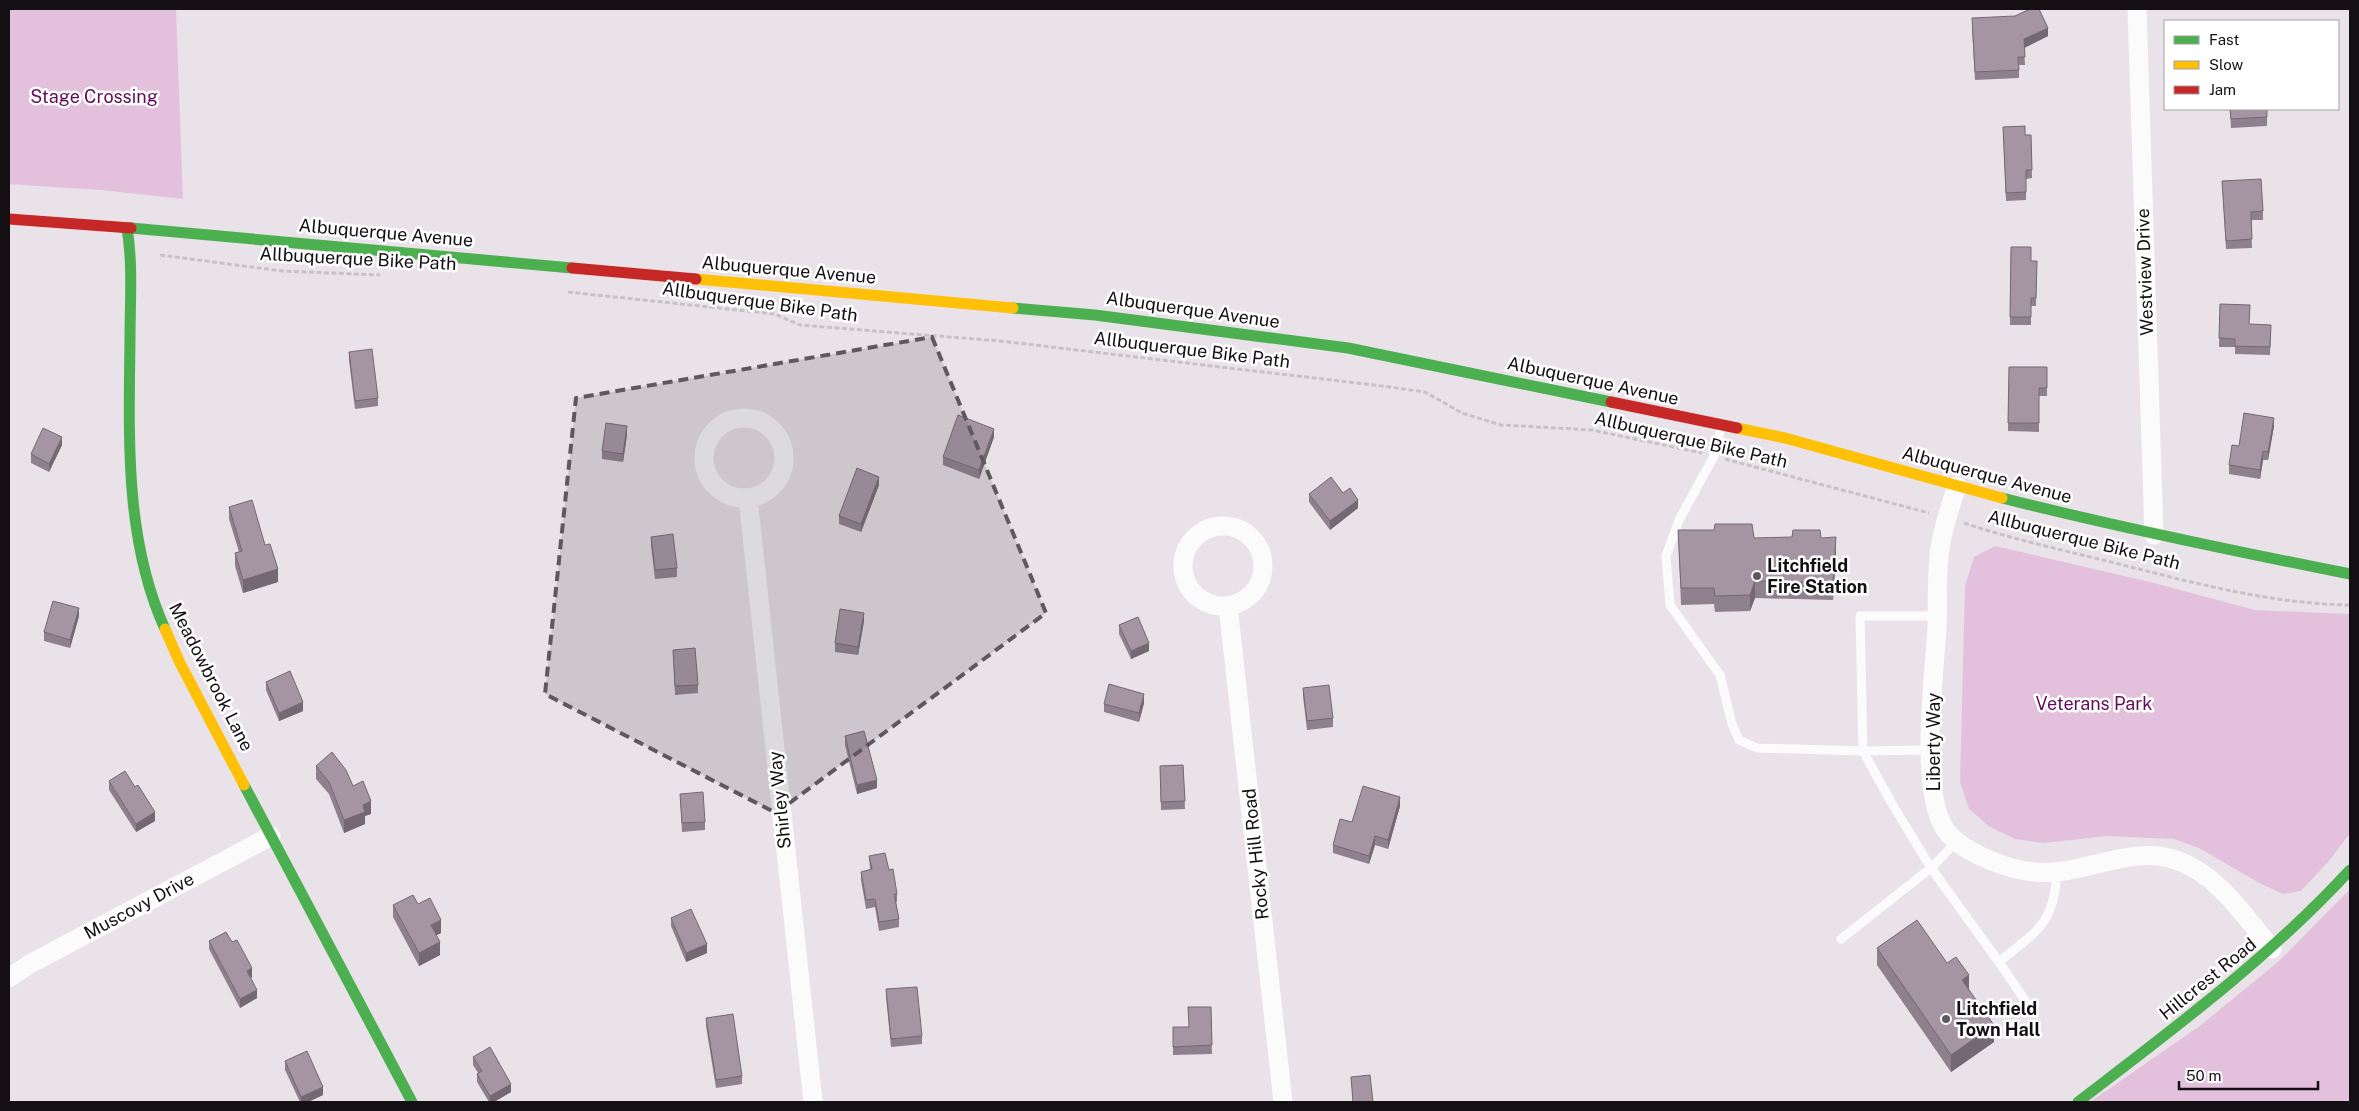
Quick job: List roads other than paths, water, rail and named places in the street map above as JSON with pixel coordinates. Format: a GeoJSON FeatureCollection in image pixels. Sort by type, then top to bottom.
{"type":"FeatureCollection","features":[{"type":"Feature","properties":{"kind":"street","name":"Westview Drive"},"geometry":{"type":"LineString","coordinates":[[2137,9],[2154,535]]}},
{"type":"Feature","properties":{"kind":"street","name":"Albuquerque Avenue"},"geometry":{"type":"LineString","coordinates":[[9,219],[1095,315],[1348,348],[1785,438],[1957,486],[2154,535],[2350,574]]}},
{"type":"Feature","properties":{"kind":"street","name":"Meadowbrook Lane"},"geometry":{"type":"LineString","coordinates":[[127,228],[131,246],[130,342],[133,507],[141,556],[153,601],[180,663],[412,1102]]}},
{"type":"Feature","properties":{"kind":"street"},"geometry":{"type":"LineString","coordinates":[[749,418],[762,422],[780,440],[784,452],[784,465],[779,478],[766,491],[748,498],[728,494],[712,483],[706,471],[704,458],[707,444],[714,433],[724,424],[736,419],[749,418]]}},
{"type":"Feature","properties":{"kind":"street","name":"Liberty Way"},"geometry":{"type":"LineString","coordinates":[[1957,486],[1947,517],[1940,549],[1930,750],[1932,795],[1937,815],[1946,831],[1985,859],[2009,868],[2036,873],[2058,872],[2138,856],[2175,860],[2204,874],[2229,898],[2272,949]]}},
{"type":"Feature","properties":{"kind":"street","name":"Shirley Way"},"geometry":{"type":"LineString","coordinates":[[748,498],[813,1102]]}},
{"type":"Feature","properties":{"kind":"street"},"geometry":{"type":"LineString","coordinates":[[1225,525],[1238,528],[1250,534],[1258,545],[1263,557],[1264,571],[1260,583],[1252,594],[1241,602],[1228,606],[1215,605],[1198,596],[1186,580],[1183,567],[1185,554],[1190,542],[1200,533],[1212,527],[1225,525]]}},
{"type":"Feature","properties":{"kind":"street","name":"Rocky Hill Road"},"geometry":{"type":"LineString","coordinates":[[1228,606],[1283,1102]]}},
{"type":"Feature","properties":{"kind":"street","name":"Muscovy Drive"},"geometry":{"type":"LineString","coordinates":[[9,978],[28,964],[271,836]]}},
{"type":"Feature","properties":{"kind":"street","name":"Hillcrest Road"},"geometry":{"type":"LineString","coordinates":[[2078,1102],[2192,1016],[2272,949],[2317,907],[2350,870]]}},
{"type":"Feature","properties":{"kind":"lane"},"geometry":{"type":"LineString","coordinates":[[1722,425],[1714,456],[1678,520],[1666,556],[1670,605],[1720,675],[1732,724],[1739,740],[1756,748],[1863,751],[1930,750]]}},
{"type":"Feature","properties":{"kind":"lane"},"geometry":{"type":"LineString","coordinates":[[1937,616],[1860,616],[1863,751],[1890,802],[1931,868],[2033,1012]]}},
{"type":"Feature","properties":{"kind":"lane"},"geometry":{"type":"LineString","coordinates":[[1841,939],[1931,868],[1958,841]]}},
{"type":"Feature","properties":{"kind":"lane"},"geometry":{"type":"LineString","coordinates":[[1999,962],[2030,937],[2044,921],[2056,896],[2058,872]]}},
{"type":"Feature","properties":{"kind":"place","name":"Litchfield Fire Station"},"geometry":{"type":"Point","coordinates":[1757,576]}},
{"type":"Feature","properties":{"kind":"place","name":"Litchfield Town Hall"},"geometry":{"type":"Point","coordinates":[1946,1019]}},
{"type":"Feature","properties":{"kind":"park label","name":"Stage Crossing"},"geometry":{"type":"Point","coordinates":[94,97]}},
{"type":"Feature","properties":{"kind":"park label","name":"Veterans Park"},"geometry":{"type":"Point","coordinates":[2094,704]}}]}
